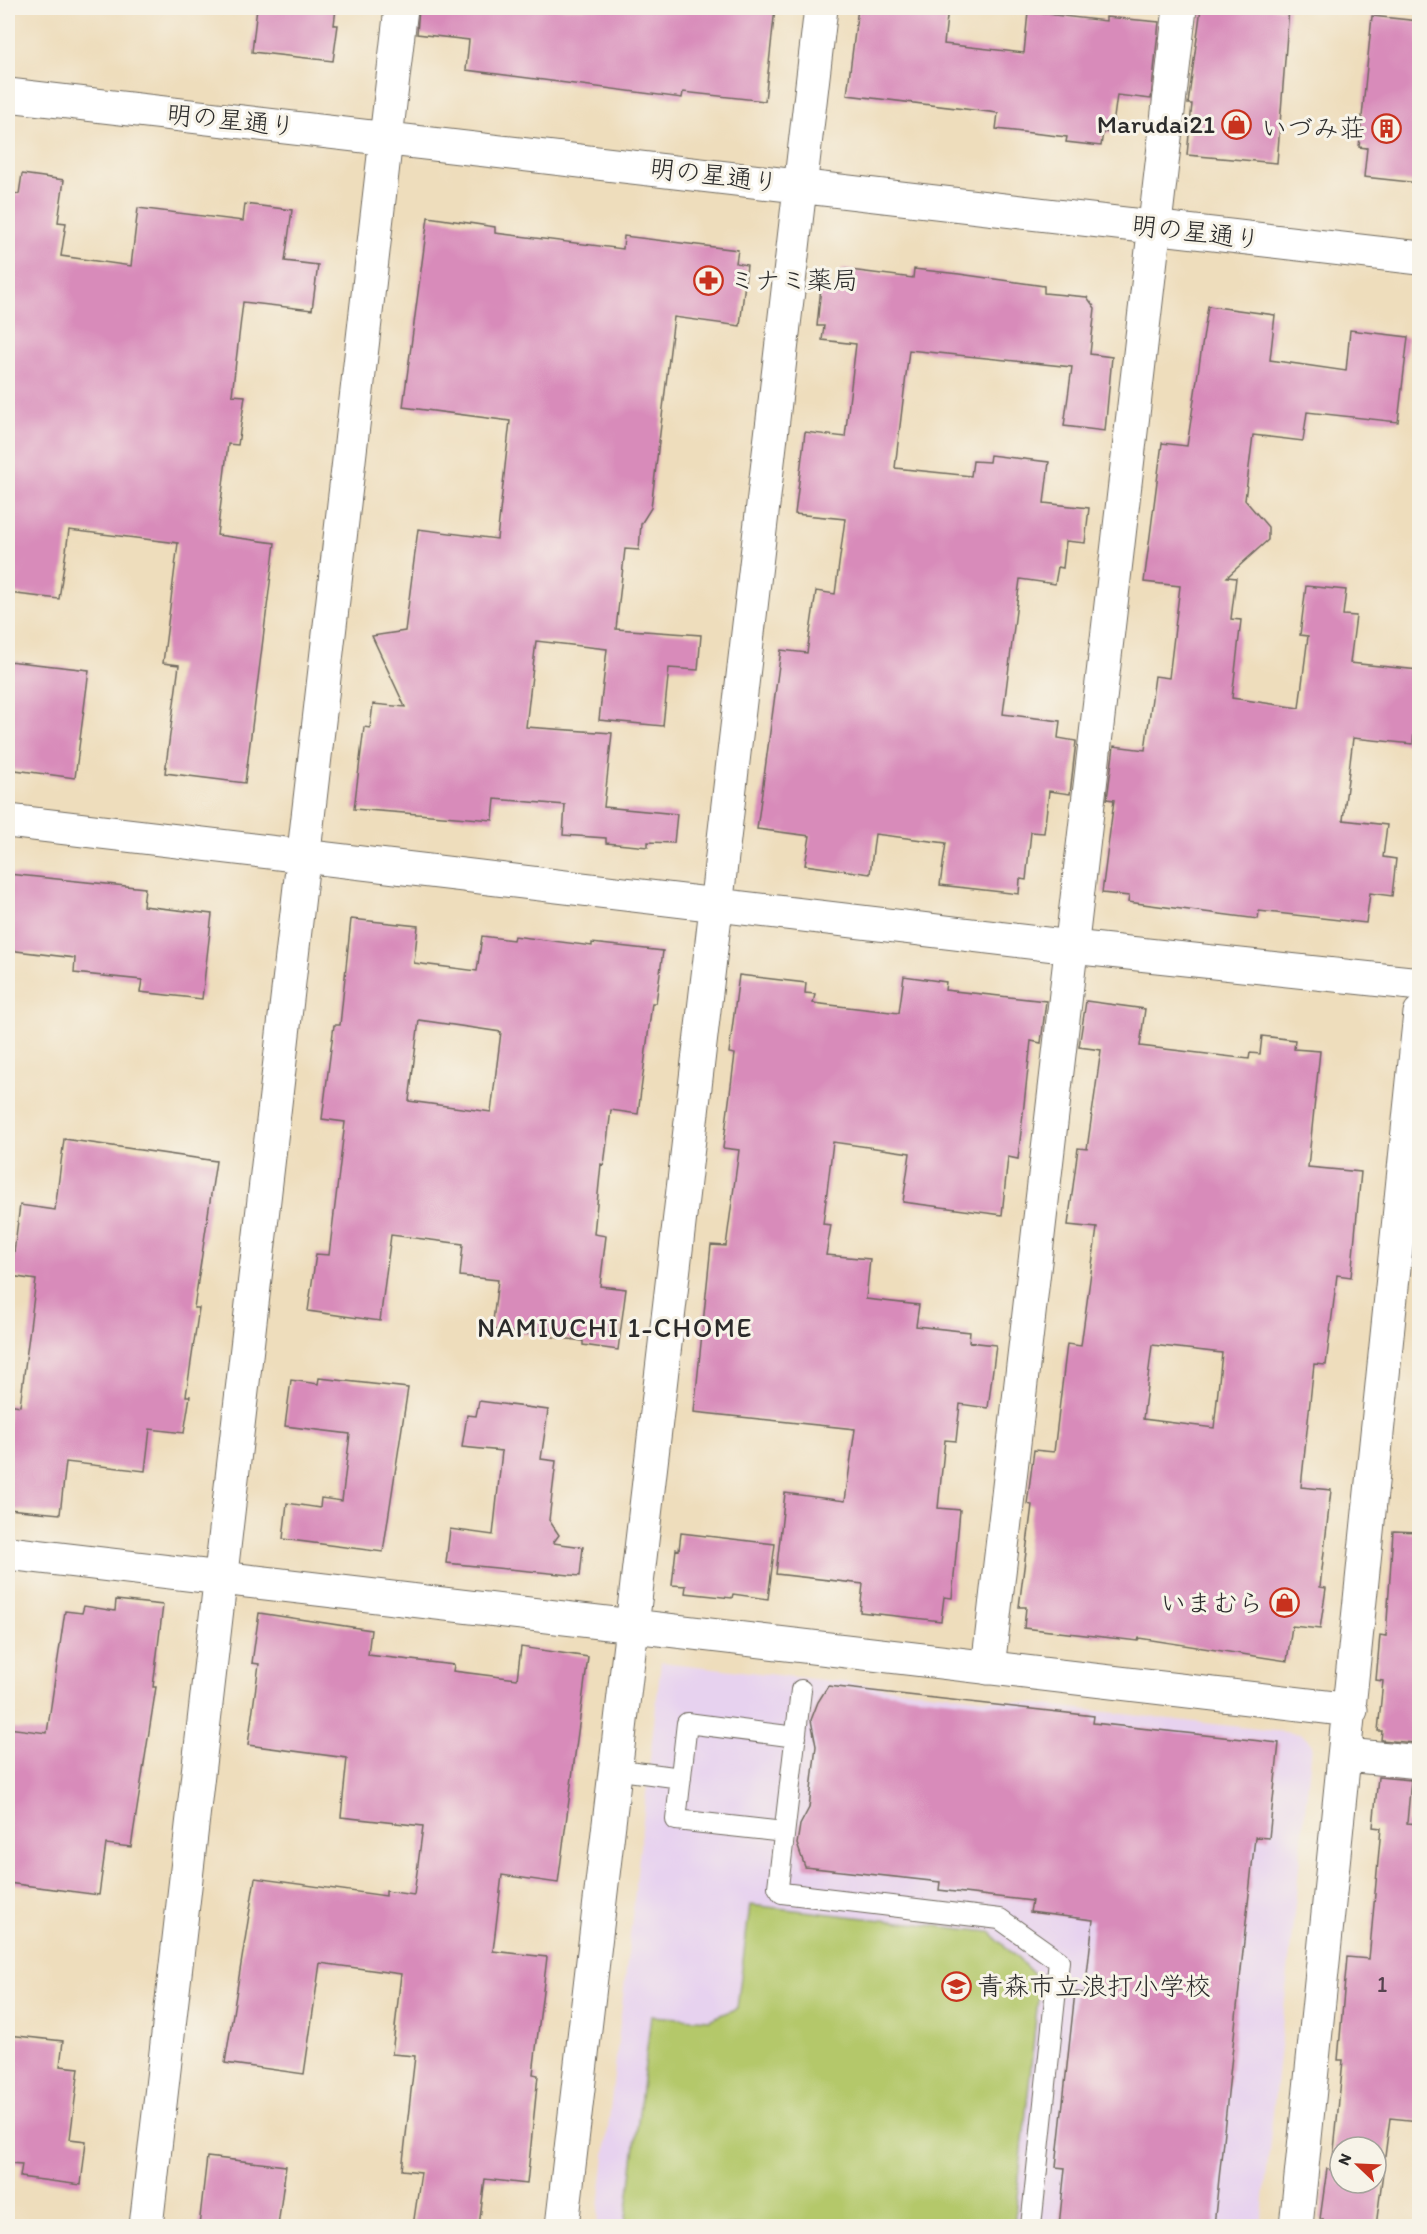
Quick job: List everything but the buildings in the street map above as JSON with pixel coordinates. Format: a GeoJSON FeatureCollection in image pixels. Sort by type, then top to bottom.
{"type":"FeatureCollection","features":[{"type":"Feature","properties":{"kind":"street"},"geometry":{"type":"LineString","coordinates":[[146,2226],[401,8]]}},
{"type":"Feature","properties":{"kind":"street"},"geometry":{"type":"LineString","coordinates":[[562,2226],[630,1625],[717,904],[821,8]]}},
{"type":"Feature","properties":{"kind":"street"},"geometry":{"type":"LineString","coordinates":[[988,1668],[1180,8]]}},
{"type":"Feature","properties":{"kind":"street","name":"明の星通り"},"geometry":{"type":"LineString","coordinates":[[8,95],[1419,258]]}},
{"type":"Feature","properties":{"kind":"street"},"geometry":{"type":"LineString","coordinates":[[8,821],[1072,947],[1419,984]]}},
{"type":"Feature","properties":{"kind":"street"},"geometry":{"type":"LineString","coordinates":[[1296,2226],[1351,1710],[1419,1013]]}},
{"type":"Feature","properties":{"kind":"street"},"geometry":{"type":"LineString","coordinates":[[8,1553],[1351,1710]]}},
{"type":"Feature","properties":{"kind":"street"},"geometry":{"type":"LineString","coordinates":[[1346,1755],[1419,1762]]}},
{"type":"Feature","properties":{"kind":"lane"},"geometry":{"type":"LineString","coordinates":[[801,1690],[778,1887],[782,1893],[1000,1919],[1059,1961],[1031,2226]]}},
{"type":"Feature","properties":{"kind":"lane"},"geometry":{"type":"LineString","coordinates":[[784,1832],[676,1820],[687,1723],[796,1737]]}},
{"type":"Feature","properties":{"kind":"lane"},"geometry":{"type":"LineString","coordinates":[[614,1769],[681,1778]]}},
{"type":"Feature","properties":{"kind":"shaded area","name":"青森市立浪打小学校"},"geometry":{"type":"Polygon","coordinates":[[[661,1662],[1302,1734],[1312,1745],[1261,2226],[597,2226],[661,1662]]]}},
{"type":"Feature","properties":{"kind":"green space"},"geometry":{"type":"Polygon","coordinates":[[[750,1905],[990,1932],[1040,1980],[1014,2226],[625,2226],[651,2016],[709,2020],[737,2008],[750,1905]]]}},
{"type":"Feature","properties":{"kind":"place","name":"Marudai21"},"geometry":{"type":"Point","coordinates":[1236,124]}},
{"type":"Feature","properties":{"kind":"place","name":"いづみ荘"},"geometry":{"type":"Point","coordinates":[1386,128]}},
{"type":"Feature","properties":{"kind":"place","name":"ミナミ薬局"},"geometry":{"type":"Point","coordinates":[708,280]}},
{"type":"Feature","properties":{"kind":"place","name":"いまむら"},"geometry":{"type":"Point","coordinates":[1285,1603]}},
{"type":"Feature","properties":{"kind":"place","name":"青森市立浪打小学校"},"geometry":{"type":"Point","coordinates":[956,1986]}},
{"type":"Feature","properties":{"kind":"district","name":"NAMIUCHI 1-CHOME"},"geometry":{"type":"Point","coordinates":[615,1327]}}]}
